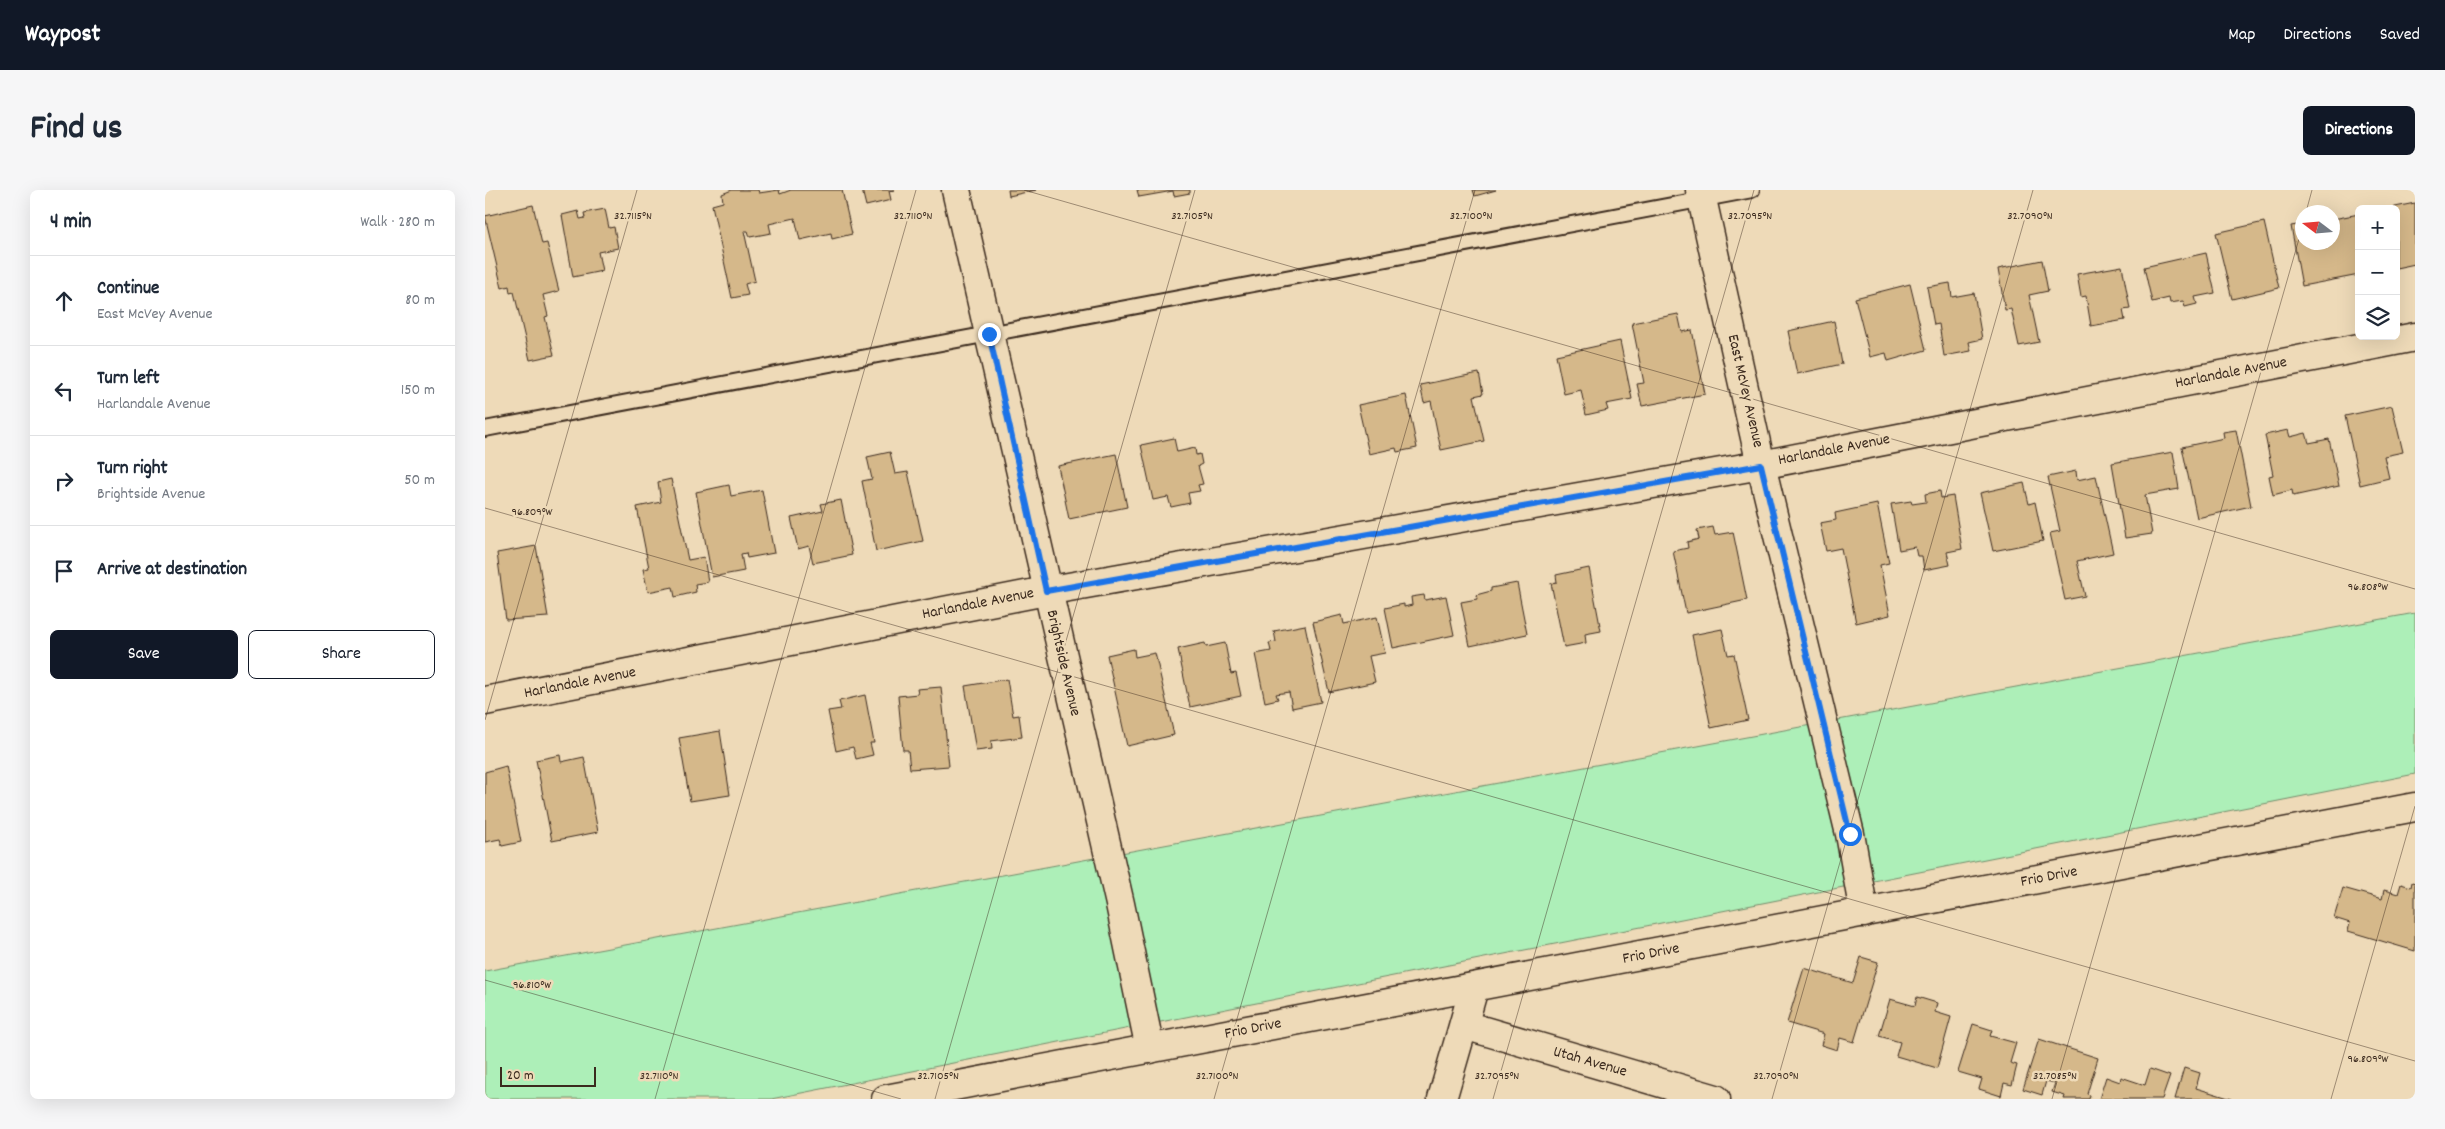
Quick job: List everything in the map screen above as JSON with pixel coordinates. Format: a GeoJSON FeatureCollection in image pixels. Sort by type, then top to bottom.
{"type":"FeatureCollection","features":[{"type":"Feature","properties":{"kind":"street","name":"Brightside Avenue"},"geometry":{"type":"LineString","coordinates":[[956,190],[1046,591],[1117,894],[1150,1048]]}},
{"type":"Feature","properties":{"kind":"street","name":"East McVey Avenue"},"geometry":{"type":"LineString","coordinates":[[1701,195],[1761,465],[1850,834],[1865,913]]}},
{"type":"Feature","properties":{"kind":"street","name":"Harlandale Avenue"},"geometry":{"type":"LineString","coordinates":[[485,702],[1046,591],[1761,465],[2415,337]]}},
{"type":"Feature","properties":{"kind":"street","name":"Frio Drive"},"geometry":{"type":"LineString","coordinates":[[886,1099],[2415,807]]}},
{"type":"Feature","properties":{"kind":"street"},"geometry":{"type":"LineString","coordinates":[[1442,1099],[1474,988]]}},
{"type":"Feature","properties":{"kind":"street","name":"Utah Avenue"},"geometry":{"type":"LineString","coordinates":[[1464,1025],[1716,1099]]}},
{"type":"Feature","properties":{"kind":"lane"},"geometry":{"type":"LineString","coordinates":[[485,429],[989,334],[1701,195],[1752,190]]}},
{"type":"Feature","properties":{"kind":"green space"},"geometry":{"type":"Polygon","coordinates":[[[2415,613],[2415,774],[771,1099],[485,1099],[485,971],[2415,613]]]}},
{"type":"Feature","properties":{"kind":"building"},"geometry":{"type":"Polygon","coordinates":[[[732,190],[758,190],[759,193],[779,190],[780,194],[791,190],[842,190],[852,234],[832,239],[831,233],[800,240],[795,218],[769,224],[771,233],[750,237],[748,231],[744,231],[755,281],[745,284],[748,295],[732,298],[712,205],[723,202],[722,194],[732,190]]]}},
{"type":"Feature","properties":{"kind":"building"},"geometry":{"type":"Polygon","coordinates":[[[862,190],[894,190],[889,191],[891,200],[866,206],[862,190]]]}},
{"type":"Feature","properties":{"kind":"building"},"geometry":{"type":"Polygon","coordinates":[[[1008,190],[1036,190],[1009,196],[1008,190]]]}},
{"type":"Feature","properties":{"kind":"building"},"geometry":{"type":"Polygon","coordinates":[[[1137,190],[1190,190],[1190,193],[1174,196],[1173,191],[1139,197],[1137,190]]]}},
{"type":"Feature","properties":{"kind":"building"},"geometry":{"type":"Polygon","coordinates":[[[1473,190],[1496,190],[1475,196],[1473,190]]]}},
{"type":"Feature","properties":{"kind":"building"},"geometry":{"type":"Polygon","coordinates":[[[2415,203],[2415,264],[2400,267],[2400,250],[2400,206],[2415,203]]]}},
{"type":"Feature","properties":{"kind":"building"},"geometry":{"type":"Polygon","coordinates":[[[533,205],[542,244],[547,243],[559,291],[543,295],[548,316],[545,317],[554,355],[530,360],[514,292],[510,293],[509,286],[502,288],[485,216],[533,205]]]}},
{"type":"Feature","properties":{"kind":"building"},"geometry":{"type":"Polygon","coordinates":[[[605,209],[609,228],[614,227],[618,248],[598,252],[602,271],[573,277],[562,215],[578,211],[580,219],[585,218],[584,213],[605,209]]]}},
{"type":"Feature","properties":{"kind":"building"},"geometry":{"type":"Polygon","coordinates":[[[2355,215],[2355,276],[2302,286],[2295,250],[2340,250],[2340,218],[2355,215]]]}},
{"type":"Feature","properties":{"kind":"building"},"geometry":{"type":"Polygon","coordinates":[[[2264,222],[2279,288],[2232,299],[2216,233],[2264,222]]]}},
{"type":"Feature","properties":{"kind":"building"},"geometry":{"type":"Polygon","coordinates":[[[2295,225],[2295,248],[2291,226],[2295,225]]]}},
{"type":"Feature","properties":{"kind":"building"},"geometry":{"type":"Polygon","coordinates":[[[2206,253],[2215,293],[2195,297],[2197,304],[2185,307],[2183,301],[2170,303],[2169,298],[2152,302],[2144,267],[2206,253]]]}},
{"type":"Feature","properties":{"kind":"building"},"geometry":{"type":"Polygon","coordinates":[[[2042,260],[2048,291],[2029,295],[2039,342],[2019,346],[2011,309],[2005,310],[1998,269],[2042,260]]]}},
{"type":"Feature","properties":{"kind":"building"},"geometry":{"type":"Polygon","coordinates":[[[2122,266],[2130,309],[2123,310],[2125,320],[2091,326],[2086,296],[2081,297],[2077,274],[2122,266]]]}},
{"type":"Feature","properties":{"kind":"building"},"geometry":{"type":"Polygon","coordinates":[[[1950,283],[1952,297],[1974,293],[1982,339],[1969,342],[1971,351],[1944,356],[1939,324],[1934,325],[1927,287],[1950,283]]]}},
{"type":"Feature","properties":{"kind":"building"},"geometry":{"type":"Polygon","coordinates":[[[1910,284],[1926,350],[1888,361],[1886,353],[1870,357],[1855,298],[1910,284]]]}},
{"type":"Feature","properties":{"kind":"building"},"geometry":{"type":"Polygon","coordinates":[[[1678,314],[1682,332],[1692,330],[1705,394],[1642,406],[1637,384],[1644,383],[1632,323],[1678,314]]]}},
{"type":"Feature","properties":{"kind":"building"},"geometry":{"type":"Polygon","coordinates":[[[1834,321],[1842,364],[1797,374],[1788,331],[1834,321]]]}},
{"type":"Feature","properties":{"kind":"building"},"geometry":{"type":"Polygon","coordinates":[[[1620,341],[1632,399],[1606,404],[1608,410],[1586,415],[1581,390],[1564,394],[1556,355],[1620,341]]]}},
{"type":"Feature","properties":{"kind":"building"},"geometry":{"type":"Polygon","coordinates":[[[1479,373],[1483,394],[1474,396],[1484,441],[1441,450],[1431,401],[1424,403],[1420,385],[1479,373]]]}},
{"type":"Feature","properties":{"kind":"building"},"geometry":{"type":"Polygon","coordinates":[[[1406,395],[1417,448],[1397,452],[1396,448],[1369,454],[1358,405],[1406,395]]]}},
{"type":"Feature","properties":{"kind":"building"},"geometry":{"type":"Polygon","coordinates":[[[2392,406],[2403,452],[2384,456],[2389,478],[2360,485],[2345,416],[2392,406]]]}},
{"type":"Feature","properties":{"kind":"building"},"geometry":{"type":"Polygon","coordinates":[[[2236,430],[2251,506],[2197,518],[2182,447],[2224,438],[2223,432],[2236,430]]]}},
{"type":"Feature","properties":{"kind":"building"},"geometry":{"type":"Polygon","coordinates":[[[2288,430],[2290,437],[2306,433],[2309,443],[2329,439],[2339,486],[2293,496],[2292,490],[2273,495],[2269,476],[2273,475],[2265,435],[2288,430]]]}},
{"type":"Feature","properties":{"kind":"building"},"geometry":{"type":"Polygon","coordinates":[[[1174,438],[1177,452],[1195,448],[1196,455],[1200,454],[1202,464],[1198,466],[1203,484],[1198,485],[1200,491],[1188,493],[1190,503],[1171,507],[1168,497],[1153,500],[1141,445],[1174,438]]]}},
{"type":"Feature","properties":{"kind":"building"},"geometry":{"type":"Polygon","coordinates":[[[890,452],[895,474],[908,472],[923,541],[876,551],[862,481],[872,479],[867,457],[890,452]]]}},
{"type":"Feature","properties":{"kind":"building"},"geometry":{"type":"Polygon","coordinates":[[[2173,452],[2179,489],[2145,495],[2152,534],[2125,538],[2112,463],[2173,452]]]}},
{"type":"Feature","properties":{"kind":"building"},"geometry":{"type":"Polygon","coordinates":[[[1116,454],[1127,507],[1069,519],[1058,466],[1116,454]]]}},
{"type":"Feature","properties":{"kind":"building"},"geometry":{"type":"Polygon","coordinates":[[[2076,471],[2077,480],[2096,476],[2113,553],[2077,561],[2085,596],[2065,600],[2050,533],[2060,531],[2048,477],[2076,471]]]}},
{"type":"Feature","properties":{"kind":"building"},"geometry":{"type":"Polygon","coordinates":[[[671,479],[688,560],[704,557],[708,582],[695,584],[696,592],[675,597],[673,587],[648,592],[643,569],[649,568],[637,507],[661,502],[658,482],[671,479]]]}},
{"type":"Feature","properties":{"kind":"building"},"geometry":{"type":"Polygon","coordinates":[[[2024,483],[2029,504],[2035,502],[2043,541],[1993,551],[1980,493],[2024,483]]]}},
{"type":"Feature","properties":{"kind":"building"},"geometry":{"type":"Polygon","coordinates":[[[729,485],[731,496],[762,490],[774,553],[747,558],[746,553],[741,554],[744,571],[712,577],[696,492],[729,485]]]}},
{"type":"Feature","properties":{"kind":"building"},"geometry":{"type":"Polygon","coordinates":[[[1940,491],[1941,498],[1953,496],[1962,549],[1947,552],[1950,565],[1924,570],[1922,556],[1917,556],[1915,547],[1899,550],[1891,504],[1911,501],[1912,504],[1926,502],[1925,494],[1940,491]]]}},
{"type":"Feature","properties":{"kind":"building"},"geometry":{"type":"Polygon","coordinates":[[[841,500],[852,555],[813,563],[809,546],[798,549],[791,518],[823,511],[821,504],[841,500]]]}},
{"type":"Feature","properties":{"kind":"building"},"geometry":{"type":"Polygon","coordinates":[[[1877,504],[1889,563],[1880,565],[1890,615],[1856,623],[1841,548],[1826,551],[1820,523],[1836,520],[1835,513],[1877,504]]]}},
{"type":"Feature","properties":{"kind":"building"},"geometry":{"type":"Polygon","coordinates":[[[1713,527],[1715,535],[1733,532],[1747,600],[1686,613],[1673,551],[1688,548],[1687,542],[1699,539],[1697,530],[1713,527]]]}},
{"type":"Feature","properties":{"kind":"building"},"geometry":{"type":"Polygon","coordinates":[[[536,546],[548,617],[506,620],[497,553],[536,546]]]}},
{"type":"Feature","properties":{"kind":"building"},"geometry":{"type":"Polygon","coordinates":[[[1589,568],[1601,631],[1585,634],[1586,643],[1564,647],[1551,583],[1557,582],[1556,575],[1589,568]]]}},
{"type":"Feature","properties":{"kind":"building"},"geometry":{"type":"Polygon","coordinates":[[[1517,583],[1527,634],[1470,646],[1461,602],[1477,599],[1476,595],[1491,591],[1491,588],[1517,583]]]}},
{"type":"Feature","properties":{"kind":"building"},"geometry":{"type":"Polygon","coordinates":[[[1424,595],[1425,600],[1446,596],[1454,635],[1393,648],[1385,608],[1404,604],[1404,607],[1412,605],[1411,597],[1424,595]]]}},
{"type":"Feature","properties":{"kind":"building"},"geometry":{"type":"Polygon","coordinates":[[[1342,615],[1344,624],[1377,617],[1385,653],[1369,656],[1375,682],[1329,692],[1313,622],[1342,615]]]}},
{"type":"Feature","properties":{"kind":"building"},"geometry":{"type":"Polygon","coordinates":[[[1305,625],[1321,702],[1292,708],[1289,692],[1276,694],[1278,699],[1265,702],[1255,654],[1271,651],[1269,643],[1276,642],[1274,631],[1305,625]]]}},
{"type":"Feature","properties":{"kind":"building"},"geometry":{"type":"Polygon","coordinates":[[[1722,629],[1728,655],[1734,654],[1748,720],[1711,728],[1692,635],[1722,629]]]}},
{"type":"Feature","properties":{"kind":"building"},"geometry":{"type":"Polygon","coordinates":[[[1205,643],[1206,647],[1225,643],[1231,674],[1236,673],[1241,696],[1190,707],[1178,649],[1205,643]]]}},
{"type":"Feature","properties":{"kind":"building"},"geometry":{"type":"Polygon","coordinates":[[[1134,649],[1135,657],[1155,653],[1174,735],[1127,746],[1107,655],[1134,649]]]}},
{"type":"Feature","properties":{"kind":"building"},"geometry":{"type":"Polygon","coordinates":[[[1007,679],[1013,716],[1019,715],[1022,737],[991,741],[992,749],[976,751],[965,686],[1007,679]]]}},
{"type":"Feature","properties":{"kind":"building"},"geometry":{"type":"Polygon","coordinates":[[[941,687],[949,766],[910,769],[908,750],[903,750],[898,696],[918,694],[917,689],[941,687]]]}},
{"type":"Feature","properties":{"kind":"building"},"geometry":{"type":"Polygon","coordinates":[[[865,695],[874,743],[870,743],[873,755],[856,759],[853,747],[836,751],[828,711],[841,709],[839,701],[865,695]]]}},
{"type":"Feature","properties":{"kind":"building"},"geometry":{"type":"Polygon","coordinates":[[[720,731],[730,795],[690,801],[679,738],[720,731]]]}},
{"type":"Feature","properties":{"kind":"building"},"geometry":{"type":"Polygon","coordinates":[[[560,755],[561,762],[584,757],[598,832],[552,841],[536,760],[560,755]]]}},
{"type":"Feature","properties":{"kind":"building"},"geometry":{"type":"Polygon","coordinates":[[[506,766],[521,842],[502,846],[500,839],[485,842],[485,772],[506,766]]]}},
{"type":"Feature","properties":{"kind":"building"},"geometry":{"type":"Polygon","coordinates":[[[2412,882],[2415,883],[2415,951],[2348,931],[2350,923],[2334,918],[2343,888],[2382,899],[2384,890],[2398,894],[2401,884],[2411,887],[2412,882]]]}},
{"type":"Feature","properties":{"kind":"building"},"geometry":{"type":"Polygon","coordinates":[[[1861,957],[1878,962],[1854,1042],[1840,1038],[1837,1050],[1821,1045],[1824,1034],[1787,1023],[1804,968],[1853,983],[1861,957]]]}},
{"type":"Feature","properties":{"kind":"building"},"geometry":{"type":"Polygon","coordinates":[[[1917,997],[1937,1003],[1935,1012],[1951,1017],[1937,1068],[1896,1056],[1900,1042],[1879,1036],[1890,999],[1915,1006],[1917,997]]]}},
{"type":"Feature","properties":{"kind":"building"},"geometry":{"type":"Polygon","coordinates":[[[1973,1024],[1992,1030],[1990,1036],[2016,1043],[2010,1063],[2017,1065],[2012,1085],[2004,1083],[2001,1096],[1979,1089],[1982,1079],[1958,1072],[1973,1024]]]}},
{"type":"Feature","properties":{"kind":"building"},"geometry":{"type":"Polygon","coordinates":[[[2039,1039],[2098,1058],[2087,1094],[2090,1095],[2089,1099],[2064,1099],[2065,1096],[2052,1092],[2055,1083],[2046,1081],[2042,1095],[2023,1089],[2039,1039]]]}},
{"type":"Feature","properties":{"kind":"building"},"geometry":{"type":"Polygon","coordinates":[[[2184,1068],[2200,1073],[2196,1088],[2232,1099],[2175,1099],[2184,1068]]]}},
{"type":"Feature","properties":{"kind":"building"},"geometry":{"type":"Polygon","coordinates":[[[2150,1069],[2170,1076],[2162,1099],[2099,1099],[2106,1077],[2120,1082],[2121,1077],[2145,1085],[2150,1069]]]}},
{"type":"Feature","properties":{"kind":"route"},"geometry":{"type":"LineString","coordinates":[[989,334],[1046,591],[1761,465],[1850,834]]}}]}
